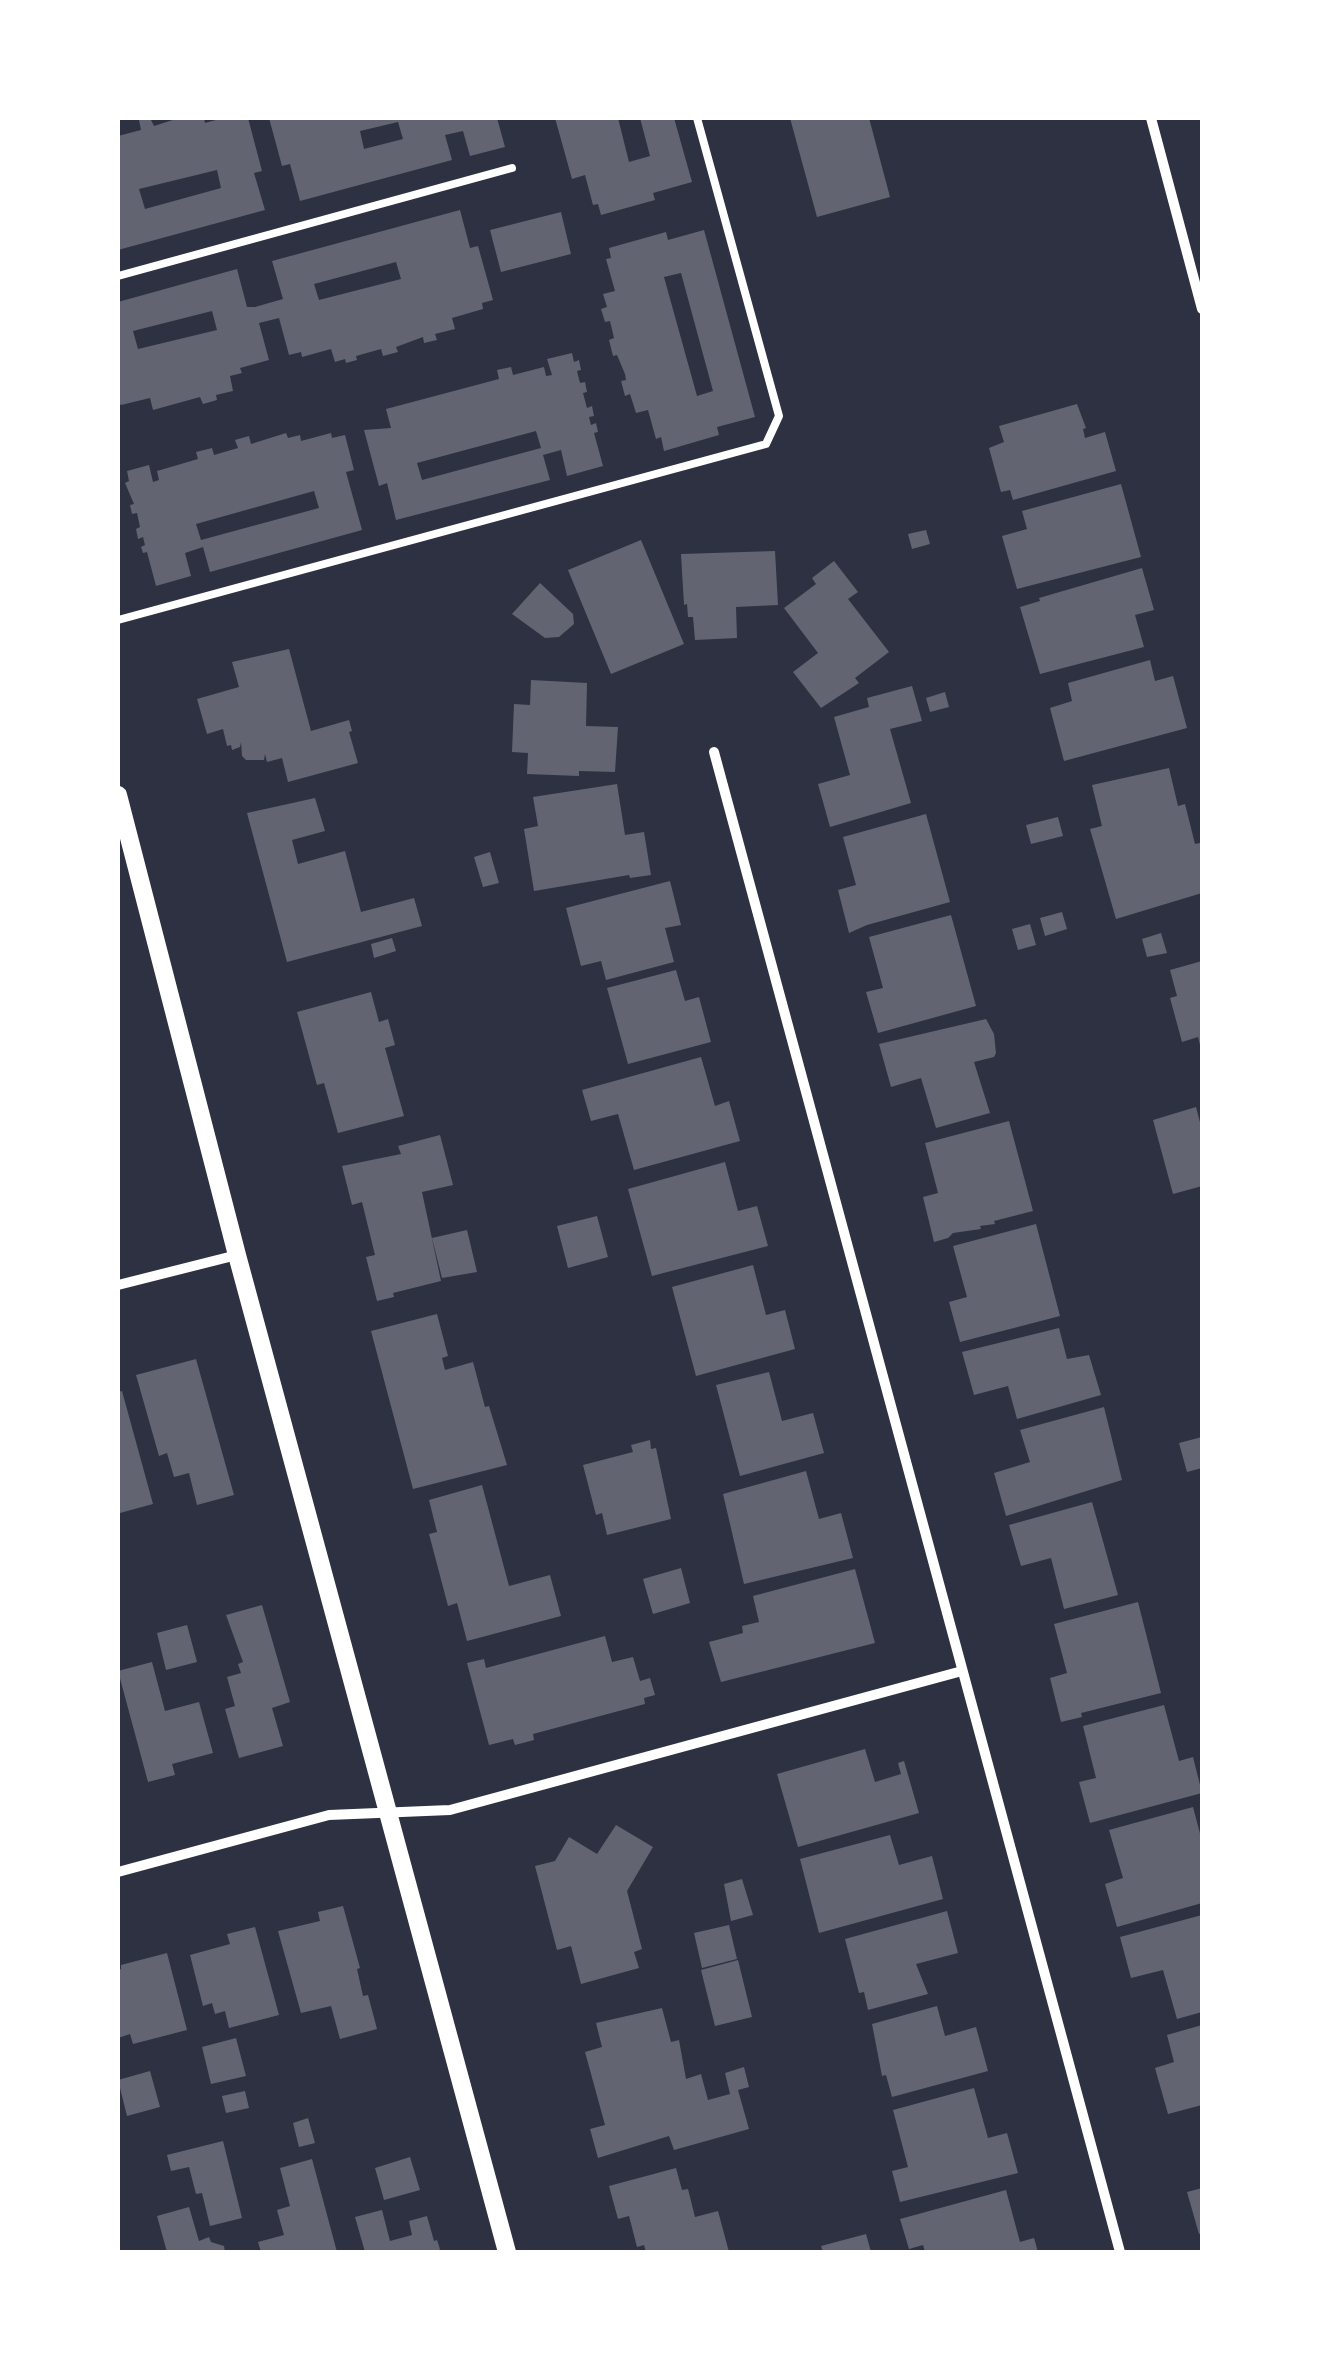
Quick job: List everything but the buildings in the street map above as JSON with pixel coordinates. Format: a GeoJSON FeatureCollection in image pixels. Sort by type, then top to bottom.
{"type":"FeatureCollection","features":[{"type":"Feature","properties":{"kind":"street"},"geometry":{"type":"LineString","coordinates":[[1150,118],[1202,309]]}},
{"type":"Feature","properties":{"kind":"street"},"geometry":{"type":"LineString","coordinates":[[714,752],[1120,2252]]}},
{"type":"Feature","properties":{"kind":"street"},"geometry":{"type":"LineString","coordinates":[[118,795],[237,1255],[507,2252]]}},
{"type":"Feature","properties":{"kind":"street"},"geometry":{"type":"LineString","coordinates":[[118,1286],[237,1255]]}},
{"type":"Feature","properties":{"kind":"street"},"geometry":{"type":"LineString","coordinates":[[118,1872],[329,1815],[450,1810],[962,1671]]}},
{"type":"Feature","properties":{"kind":"lane"},"geometry":{"type":"LineString","coordinates":[[118,620],[766,444],[779,416],[697,118]]}},
{"type":"Feature","properties":{"kind":"lane"},"geometry":{"type":"LineString","coordinates":[[118,276],[512,168]]}}]}
